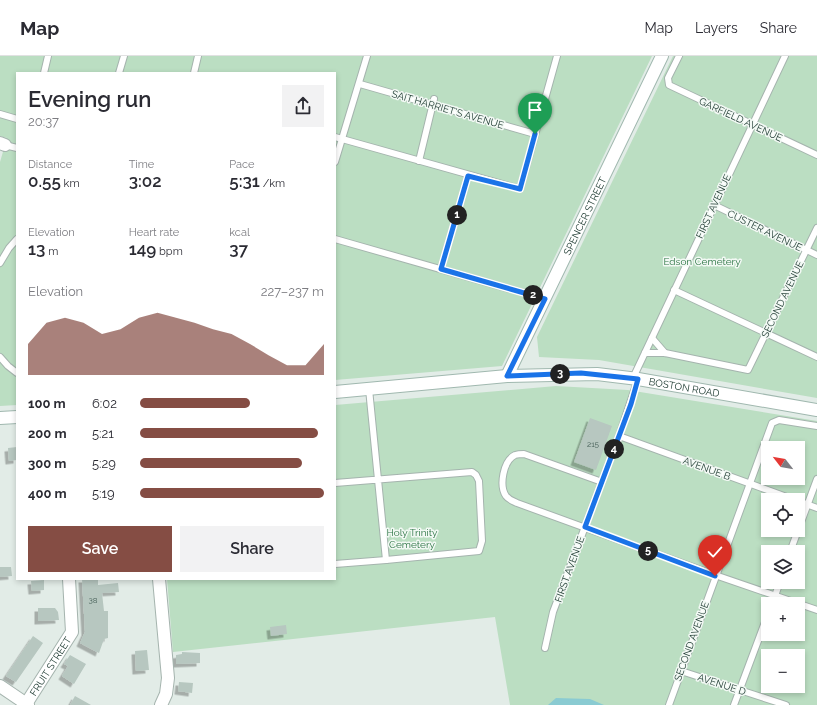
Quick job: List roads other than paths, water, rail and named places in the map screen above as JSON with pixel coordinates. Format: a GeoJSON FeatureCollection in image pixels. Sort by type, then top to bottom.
{"type":"FeatureCollection","features":[{"type":"Feature","properties":{"kind":"street","name":"SPENCER STREET"},"geometry":{"type":"LineString","coordinates":[[507,376],[662,56]]}},
{"type":"Feature","properties":{"kind":"street","name":"BOSTON ROAD"},"geometry":{"type":"LineString","coordinates":[[336,392],[507,376],[581,373],[635,378],[817,410]]}},
{"type":"Feature","properties":{"kind":"street"},"geometry":{"type":"LineString","coordinates":[[0,418],[16,417]]}},
{"type":"Feature","properties":{"kind":"street","name":"FRUIT STREET"},"geometry":{"type":"LineString","coordinates":[[27,704],[72,632],[69,580]]}},
{"type":"Feature","properties":{"kind":"street"},"geometry":{"type":"LineString","coordinates":[[159,580],[168,678],[166,694],[161,705]]}},
{"type":"Feature","properties":{"kind":"street"},"geometry":{"type":"LineString","coordinates":[[0,686],[27,704]]}},
{"type":"Feature","properties":{"kind":"lane"},"geometry":{"type":"LineString","coordinates":[[44,72],[48,56]]}},
{"type":"Feature","properties":{"kind":"lane"},"geometry":{"type":"LineString","coordinates":[[119,72],[124,56]]}},
{"type":"Feature","properties":{"kind":"lane"},"geometry":{"type":"LineString","coordinates":[[194,72],[198,56]]}},
{"type":"Feature","properties":{"kind":"lane"},"geometry":{"type":"LineString","coordinates":[[336,154],[338,138],[360,84],[367,56]]}},
{"type":"Feature","properties":{"kind":"lane"},"geometry":{"type":"LineString","coordinates":[[338,138],[468,176],[520,189],[557,56]]}},
{"type":"Feature","properties":{"kind":"lane","name":"GARFIELD AVENUE"},"geometry":{"type":"LineString","coordinates":[[679,56],[667,81],[669,85],[817,155]]}},
{"type":"Feature","properties":{"kind":"lane","name":"FIRST AVENUE"},"geometry":{"type":"LineString","coordinates":[[546,648],[553,612],[619,436],[635,378],[645,353],[785,56]]}},
{"type":"Feature","properties":{"kind":"lane","name":"SAIT HARRIET'S AVENUE"},"geometry":{"type":"LineString","coordinates":[[360,84],[434,102],[535,134]]}},
{"type":"Feature","properties":{"kind":"lane"},"geometry":{"type":"LineString","coordinates":[[418,161],[434,102]]}},
{"type":"Feature","properties":{"kind":"lane"},"geometry":{"type":"LineString","coordinates":[[0,114],[16,119]]}},
{"type":"Feature","properties":{"kind":"lane"},"geometry":{"type":"LineString","coordinates":[[2,144],[16,148]]}},
{"type":"Feature","properties":{"kind":"lane"},"geometry":{"type":"LineString","coordinates":[[441,269],[468,176]]}},
{"type":"Feature","properties":{"kind":"lane","name":"CUSTER AVENUE"},"geometry":{"type":"LineString","coordinates":[[714,205],[817,255]]}},
{"type":"Feature","properties":{"kind":"lane","name":"SECOND AVENUE"},"geometry":{"type":"LineString","coordinates":[[665,353],[748,370],[765,332],[817,228]]}},
{"type":"Feature","properties":{"kind":"lane"},"geometry":{"type":"LineString","coordinates":[[336,239],[545,299]]}},
{"type":"Feature","properties":{"kind":"lane"},"geometry":{"type":"LineString","coordinates":[[0,263],[9,248],[16,240]]}},
{"type":"Feature","properties":{"kind":"lane"},"geometry":{"type":"LineString","coordinates":[[674,290],[817,357]]}},
{"type":"Feature","properties":{"kind":"lane"},"geometry":{"type":"LineString","coordinates":[[652,338],[665,353]]}},
{"type":"Feature","properties":{"kind":"lane"},"geometry":{"type":"LineString","coordinates":[[645,353],[665,353]]}},
{"type":"Feature","properties":{"kind":"lane"},"geometry":{"type":"LineString","coordinates":[[0,357],[16,372]]}},
{"type":"Feature","properties":{"kind":"lane"},"geometry":{"type":"LineString","coordinates":[[369,389],[386,560]]}},
{"type":"Feature","properties":{"kind":"lane","name":"SECOND AVENUE"},"geometry":{"type":"LineString","coordinates":[[669,705],[749,483],[774,421],[779,420],[817,426]]}},
{"type":"Feature","properties":{"kind":"lane","name":"AVENUE B"},"geometry":{"type":"LineString","coordinates":[[619,436],[776,493]]}},
{"type":"Feature","properties":{"kind":"lane"},"geometry":{"type":"LineString","coordinates":[[602,482],[524,454],[516,454],[511,458],[506,466],[502,481],[507,498],[517,503],[715,576],[817,610]]}},
{"type":"Feature","properties":{"kind":"lane"},"geometry":{"type":"LineString","coordinates":[[336,483],[472,472],[476,475],[479,481],[482,541],[479,551],[336,564]]}},
{"type":"Feature","properties":{"kind":"lane"},"geometry":{"type":"LineString","coordinates":[[793,545],[817,479]]}},
{"type":"Feature","properties":{"kind":"lane"},"geometry":{"type":"LineString","coordinates":[[807,505],[817,508]]}},
{"type":"Feature","properties":{"kind":"lane"},"geometry":{"type":"LineString","coordinates":[[775,595],[777,589]]}},
{"type":"Feature","properties":{"kind":"lane"},"geometry":{"type":"LineString","coordinates":[[734,705],[761,633]]}},
{"type":"Feature","properties":{"kind":"lane","name":"AVENUE D"},"geometry":{"type":"LineString","coordinates":[[681,671],[786,705]]}},
{"type":"Feature","properties":{"kind":"water"},"geometry":{"type":"Polygon","coordinates":[[[556,698],[590,699],[604,705],[548,705],[556,698]]]}},
{"type":"Feature","properties":{"kind":"park label","name":"Edson Cemetery"},"geometry":{"type":"Point","coordinates":[702,261]}},
{"type":"Feature","properties":{"kind":"park label","name":"Holy Trinity Cemetery"},"geometry":{"type":"Point","coordinates":[412,538]}}]}
